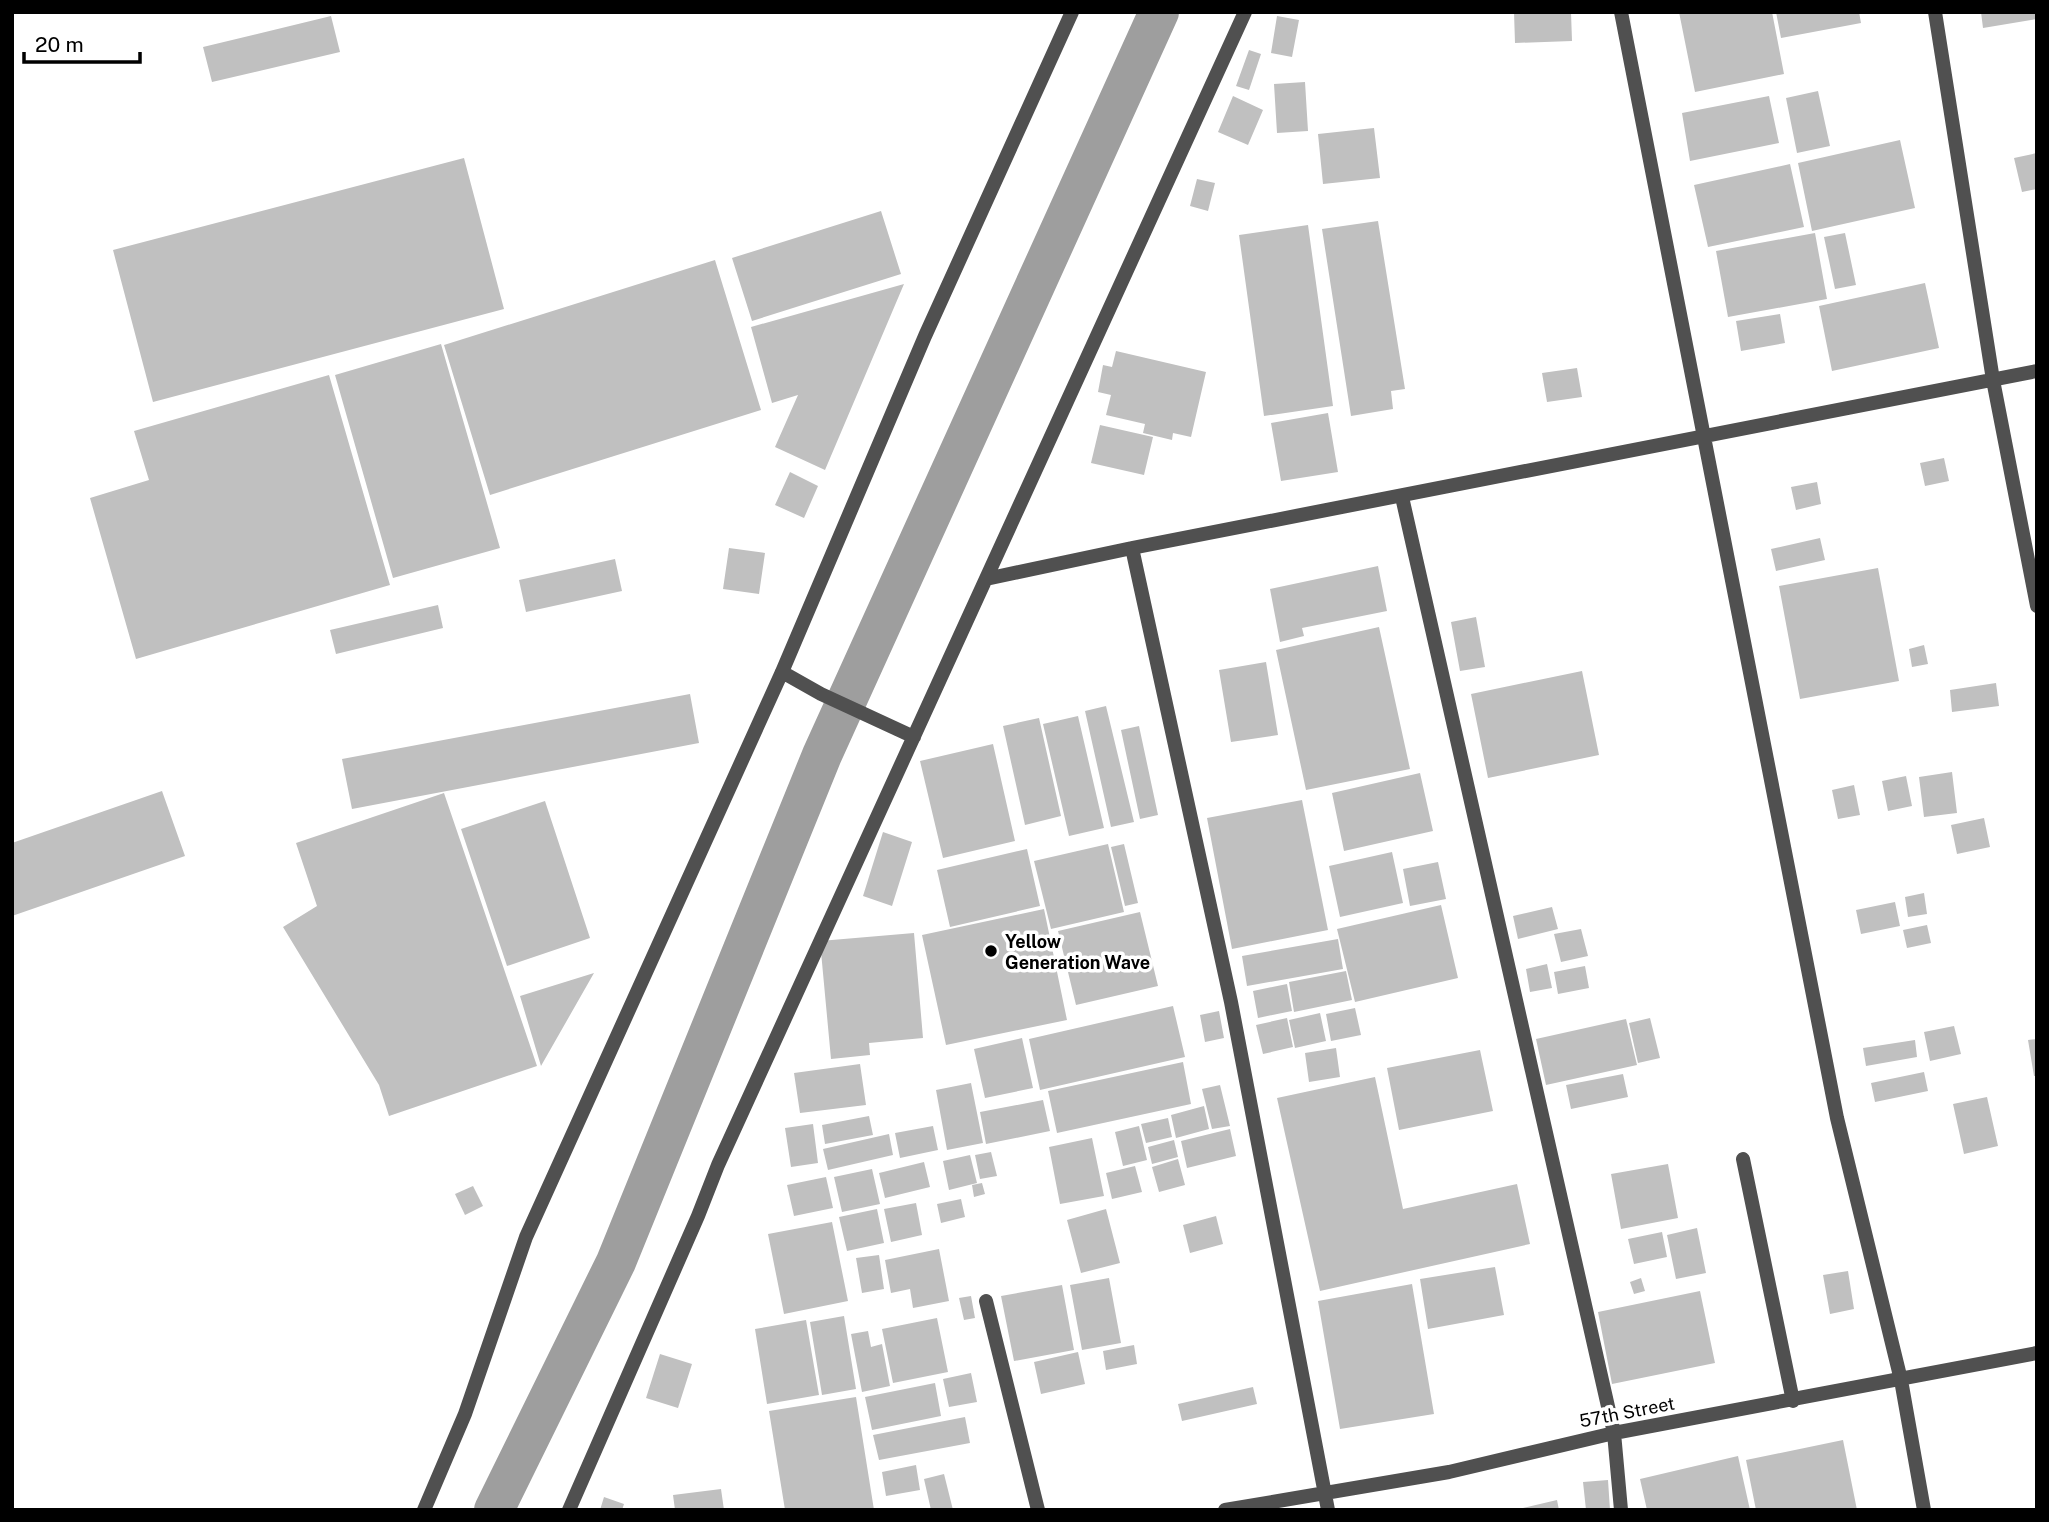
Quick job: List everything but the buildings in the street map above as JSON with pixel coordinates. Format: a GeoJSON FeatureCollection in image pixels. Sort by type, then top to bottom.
{"type":"FeatureCollection","features":[{"type":"Feature","properties":{"kind":"street"},"geometry":{"type":"LineString","coordinates":[[424,1510],[465,1414],[526,1237],[782,673],[925,336],[1072,12]]}},
{"type":"Feature","properties":{"kind":"street"},"geometry":{"type":"LineString","coordinates":[[569,1510],[718,1165],[1245,12]]}},
{"type":"Feature","properties":{"kind":"street"},"geometry":{"type":"LineString","coordinates":[[1621,12],[1837,1118],[1901,1380],[1924,1510]]}},
{"type":"Feature","properties":{"kind":"street"},"geometry":{"type":"LineString","coordinates":[[1935,12],[1993,380],[2037,606]]}},
{"type":"Feature","properties":{"kind":"street"},"geometry":{"type":"LineString","coordinates":[[986,579],[2037,371]]}},
{"type":"Feature","properties":{"kind":"street"},"geometry":{"type":"LineString","coordinates":[[1402,497],[1614,1433],[1621,1510]]}},
{"type":"Feature","properties":{"kind":"street"},"geometry":{"type":"LineString","coordinates":[[1132,548],[1231,1002],[1328,1510]]}},
{"type":"Feature","properties":{"kind":"street"},"geometry":{"type":"LineString","coordinates":[[782,673],[914,737]]}},
{"type":"Feature","properties":{"kind":"street"},"geometry":{"type":"LineString","coordinates":[[1743,1159],[1793,1401]]}},
{"type":"Feature","properties":{"kind":"street"},"geometry":{"type":"LineString","coordinates":[[986,1301],[1038,1510]]}},
{"type":"Feature","properties":{"kind":"street","name":"57th Street"},"geometry":{"type":"LineString","coordinates":[[1225,1510],[1450,1472],[1614,1433],[2037,1353]]}},
{"type":"Feature","properties":{"kind":"waterway"},"geometry":{"type":"LineString","coordinates":[[494,1510],[616,1262],[822,755],[1159,12]]}},
{"type":"Feature","properties":{"kind":"place","name":"Yellow Generation Wave"},"geometry":{"type":"Point","coordinates":[991,951]}}]}
